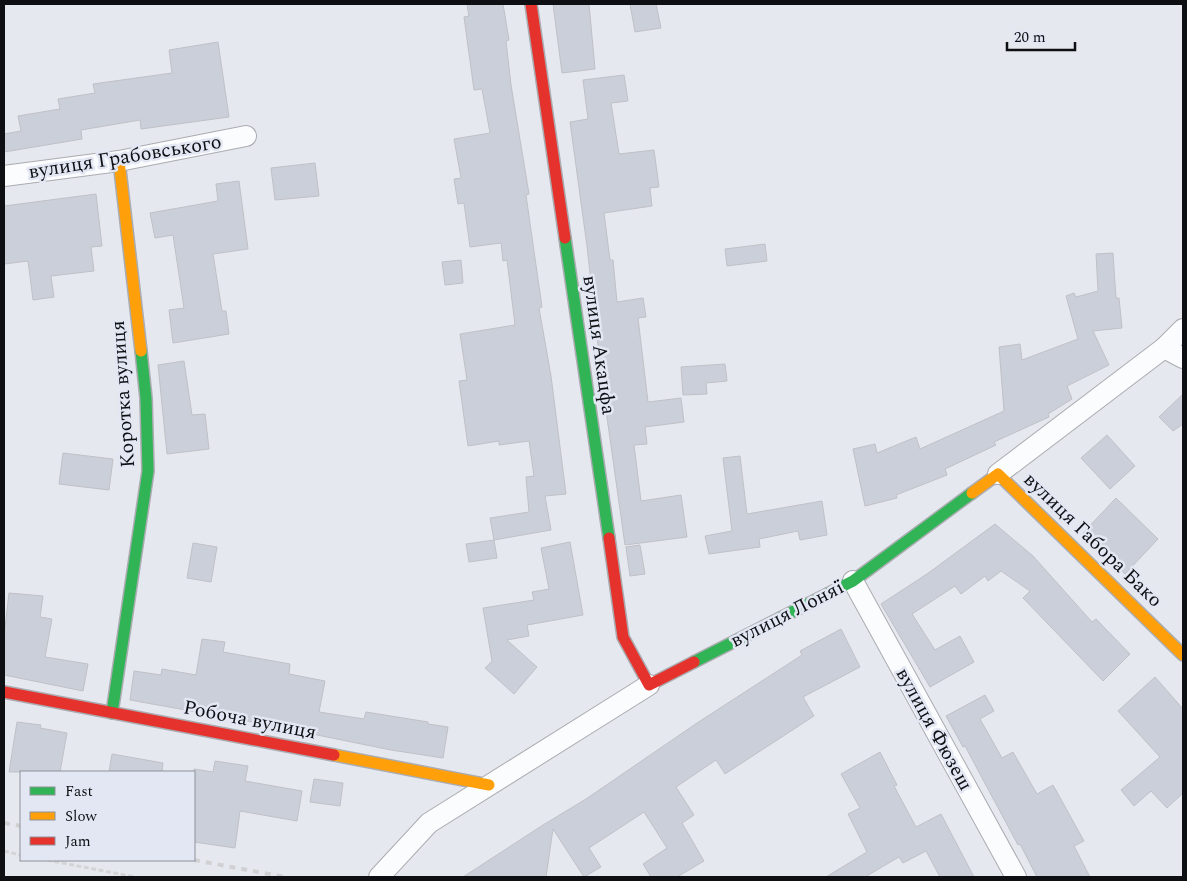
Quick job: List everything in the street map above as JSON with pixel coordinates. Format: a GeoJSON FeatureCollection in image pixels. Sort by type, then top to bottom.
{"type":"FeatureCollection","features":[{"type":"Feature","properties":{"kind":"street","name":"вулиця Акацфа"},"geometry":{"type":"LineString","coordinates":[[531,4],[622,637],[648,685]]}},
{"type":"Feature","properties":{"kind":"street","name":"вулиця Грабовського"},"geometry":{"type":"LineString","coordinates":[[4,176],[119,161],[246,136]]}},
{"type":"Feature","properties":{"kind":"street","name":"Коротка вулиця"},"geometry":{"type":"LineString","coordinates":[[112,713],[148,472],[146,398],[119,161]]}},
{"type":"Feature","properties":{"kind":"street","name":"вулиця Лоняї"},"geometry":{"type":"LineString","coordinates":[[379,877],[429,823],[489,784],[648,685],[853,581],[1164,348],[1183,329]]}},
{"type":"Feature","properties":{"kind":"street"},"geometry":{"type":"LineString","coordinates":[[1164,348],[1183,358]]}},
{"type":"Feature","properties":{"kind":"street","name":"вулиця Габора Бако"},"geometry":{"type":"LineString","coordinates":[[998,474],[1183,655]]}},
{"type":"Feature","properties":{"kind":"street","name":"вулиця Фюзеш"},"geometry":{"type":"LineString","coordinates":[[853,581],[1016,877]]}},
{"type":"Feature","properties":{"kind":"street","name":"Робоча вулиця"},"geometry":{"type":"LineString","coordinates":[[4,692],[489,784]]}},
{"type":"Feature","properties":{"kind":"path"},"geometry":{"type":"LineString","coordinates":[[4,851],[20,854]]}},
{"type":"Feature","properties":{"kind":"path"},"geometry":{"type":"LineString","coordinates":[[53,861],[135,877]]}},
{"type":"Feature","properties":{"kind":"building"},"geometry":{"type":"Polygon","coordinates":[[[467,4],[503,4],[509,40],[506,41],[511,85],[529,194],[526,195],[542,307],[539,308],[551,376],[566,494],[545,496],[551,530],[494,540],[490,518],[529,512],[526,477],[534,476],[529,441],[499,445],[499,441],[468,446],[459,381],[467,380],[460,334],[515,325],[507,260],[503,261],[501,243],[470,247],[464,203],[458,204],[454,179],[461,178],[454,139],[490,133],[482,89],[474,90],[464,17],[469,16],[467,4]]]}},
{"type":"Feature","properties":{"kind":"building"},"geometry":{"type":"Polygon","coordinates":[[[553,4],[589,4],[595,69],[562,73],[553,4]]]}},
{"type":"Feature","properties":{"kind":"building"},"geometry":{"type":"Polygon","coordinates":[[[630,4],[656,4],[661,28],[635,32],[630,4]]]}},
{"type":"Feature","properties":{"kind":"building"},"geometry":{"type":"Polygon","coordinates":[[[218,42],[229,117],[141,129],[140,120],[81,130],[82,139],[4,152],[4,134],[21,131],[18,116],[60,109],[58,99],[95,93],[93,84],[172,73],[169,50],[218,42]]]}},
{"type":"Feature","properties":{"kind":"building"},"geometry":{"type":"Polygon","coordinates":[[[624,75],[628,101],[611,103],[619,154],[654,150],[659,187],[650,188],[652,206],[604,213],[610,260],[613,260],[617,302],[643,298],[646,317],[638,318],[648,402],[681,398],[684,422],[645,427],[647,444],[634,445],[641,501],[681,495],[687,537],[625,545],[602,382],[587,246],[570,122],[588,119],[583,80],[624,75]]]}},
{"type":"Feature","properties":{"kind":"building"},"geometry":{"type":"Polygon","coordinates":[[[315,163],[319,196],[275,200],[271,168],[315,163]]]}},
{"type":"Feature","properties":{"kind":"building"},"geometry":{"type":"Polygon","coordinates":[[[239,181],[248,249],[213,254],[222,311],[226,311],[229,334],[173,343],[169,310],[184,308],[173,235],[155,238],[150,213],[218,201],[216,184],[239,181]]]}},
{"type":"Feature","properties":{"kind":"building"},"geometry":{"type":"Polygon","coordinates":[[[96,194],[102,246],[91,247],[94,271],[51,276],[54,297],[33,300],[28,261],[4,264],[4,206],[96,194]]]}},
{"type":"Feature","properties":{"kind":"building"},"geometry":{"type":"Polygon","coordinates":[[[765,244],[767,261],[727,266],[725,249],[765,244]]]}},
{"type":"Feature","properties":{"kind":"building"},"geometry":{"type":"Polygon","coordinates":[[[1113,253],[1116,298],[1119,298],[1122,328],[1093,331],[1109,365],[1067,386],[1072,399],[1048,414],[1049,417],[994,442],[996,445],[945,469],[947,475],[896,495],[897,498],[865,506],[853,449],[875,444],[877,453],[916,437],[920,449],[1004,411],[999,347],[1020,344],[1022,360],[1078,339],[1066,296],[1074,293],[1076,297],[1098,291],[1096,254],[1113,253]]]}},
{"type":"Feature","properties":{"kind":"building"},"geometry":{"type":"Polygon","coordinates":[[[461,260],[463,283],[445,285],[442,262],[461,260]]]}},
{"type":"Feature","properties":{"kind":"building"},"geometry":{"type":"Polygon","coordinates":[[[184,361],[192,415],[205,414],[209,449],[167,454],[158,365],[184,361]]]}},
{"type":"Feature","properties":{"kind":"building"},"geometry":{"type":"Polygon","coordinates":[[[725,364],[727,381],[706,383],[707,394],[683,395],[681,367],[725,364]]]}},
{"type":"Feature","properties":{"kind":"building"},"geometry":{"type":"Polygon","coordinates":[[[1183,394],[1183,424],[1173,431],[1159,417],[1183,394]]]}},
{"type":"Feature","properties":{"kind":"building"},"geometry":{"type":"Polygon","coordinates":[[[1107,435],[1135,466],[1110,489],[1081,458],[1107,435]]]}},
{"type":"Feature","properties":{"kind":"building"},"geometry":{"type":"Polygon","coordinates":[[[63,453],[113,459],[109,490],[59,484],[63,453]]]}},
{"type":"Feature","properties":{"kind":"building"},"geometry":{"type":"Polygon","coordinates":[[[740,456],[747,514],[822,501],[827,535],[800,540],[798,531],[759,539],[760,547],[709,554],[705,536],[732,531],[723,458],[740,456]]]}},
{"type":"Feature","properties":{"kind":"building"},"geometry":{"type":"Polygon","coordinates":[[[1116,498],[1158,539],[1125,574],[1083,533],[1116,498]]]}},
{"type":"Feature","properties":{"kind":"building"},"geometry":{"type":"Polygon","coordinates":[[[995,524],[1033,556],[1092,622],[1096,619],[1130,654],[1103,681],[1023,598],[1030,591],[1001,571],[988,581],[985,576],[961,594],[955,586],[912,614],[935,650],[960,636],[974,662],[930,687],[881,604],[927,574],[995,524]]]}},
{"type":"Feature","properties":{"kind":"building"},"geometry":{"type":"Polygon","coordinates":[[[494,540],[497,558],[469,562],[466,544],[494,540]]]}},
{"type":"Feature","properties":{"kind":"building"},"geometry":{"type":"Polygon","coordinates":[[[570,542],[583,615],[527,625],[529,636],[507,640],[537,667],[514,694],[485,668],[492,661],[483,608],[534,600],[532,592],[549,589],[541,548],[570,542]]]}},
{"type":"Feature","properties":{"kind":"building"},"geometry":{"type":"Polygon","coordinates":[[[193,543],[217,547],[211,582],[187,578],[193,543]]]}},
{"type":"Feature","properties":{"kind":"building"},"geometry":{"type":"Polygon","coordinates":[[[640,545],[645,574],[630,576],[626,547],[640,545]]]}},
{"type":"Feature","properties":{"kind":"building"},"geometry":{"type":"Polygon","coordinates":[[[9,593],[43,596],[40,617],[52,619],[45,657],[88,664],[83,691],[4,675],[4,636],[9,593]]]}},
{"type":"Feature","properties":{"kind":"building"},"geometry":{"type":"Polygon","coordinates":[[[841,629],[860,667],[803,697],[814,716],[725,774],[716,760],[676,787],[694,815],[682,823],[704,861],[677,877],[651,877],[643,864],[667,848],[644,812],[589,848],[601,867],[584,877],[553,829],[546,877],[463,877],[586,799],[697,723],[802,655],[800,651],[841,629]]]}},
{"type":"Feature","properties":{"kind":"building"},"geometry":{"type":"Polygon","coordinates":[[[202,639],[225,642],[223,652],[290,664],[289,674],[325,681],[319,712],[364,719],[366,712],[448,727],[443,758],[391,750],[130,700],[134,671],[161,675],[162,669],[196,675],[202,639]]]}},
{"type":"Feature","properties":{"kind":"building"},"geometry":{"type":"Polygon","coordinates":[[[1155,677],[1183,709],[1183,793],[1167,808],[1151,791],[1134,806],[1121,790],[1160,757],[1118,711],[1155,677]]]}},
{"type":"Feature","properties":{"kind":"building"},"geometry":{"type":"Polygon","coordinates":[[[985,695],[994,711],[980,719],[1002,758],[1013,752],[1037,794],[1053,785],[1084,841],[1074,846],[1090,877],[1037,877],[1020,844],[1018,845],[965,746],[963,747],[946,716],[985,695]]]}},
{"type":"Feature","properties":{"kind":"building"},"geometry":{"type":"Polygon","coordinates":[[[17,722],[41,725],[40,728],[67,733],[60,771],[9,772],[17,722]]]}},
{"type":"Feature","properties":{"kind":"building"},"geometry":{"type":"Polygon","coordinates":[[[880,752],[897,785],[894,786],[916,827],[941,814],[974,877],[940,877],[926,851],[903,863],[899,857],[865,877],[826,877],[867,852],[848,814],[860,808],[841,774],[880,752]]]}},
{"type":"Feature","properties":{"kind":"building"},"geometry":{"type":"Polygon","coordinates":[[[112,754],[163,763],[162,771],[109,771],[112,754]]]}},
{"type":"Feature","properties":{"kind":"building"},"geometry":{"type":"Polygon","coordinates":[[[215,761],[248,766],[245,781],[302,791],[297,821],[240,811],[235,848],[195,842],[194,769],[213,772],[215,761]]]}},
{"type":"Feature","properties":{"kind":"building"},"geometry":{"type":"Polygon","coordinates":[[[314,779],[343,783],[340,806],[310,802],[314,779]]]}},
{"type":"Feature","properties":{"kind":"railway"},"geometry":{"type":"LineString","coordinates":[[4,823],[20,826]]}},
{"type":"Feature","properties":{"kind":"railway"},"geometry":{"type":"LineString","coordinates":[[195,860],[285,877]]}},
{"type":"Feature","properties":{"kind":"traffic: fast"},"geometry":{"type":"LineString","coordinates":[[565,238],[609,538]]}},
{"type":"Feature","properties":{"kind":"traffic: fast"},"geometry":{"type":"LineString","coordinates":[[112,713],[148,471],[146,398],[141,351]]}},
{"type":"Feature","properties":{"kind":"traffic: fast"},"geometry":{"type":"LineString","coordinates":[[694,662],[853,581],[972,493]]}},
{"type":"Feature","properties":{"kind":"traffic: slow"},"geometry":{"type":"LineString","coordinates":[[119,161],[141,351]]}},
{"type":"Feature","properties":{"kind":"traffic: slow"},"geometry":{"type":"LineString","coordinates":[[972,493],[998,474],[1183,655]]}},
{"type":"Feature","properties":{"kind":"traffic: slow"},"geometry":{"type":"LineString","coordinates":[[334,755],[489,785]]}},
{"type":"Feature","properties":{"kind":"traffic: jam"},"geometry":{"type":"LineString","coordinates":[[531,4],[565,238]]}},
{"type":"Feature","properties":{"kind":"traffic: jam"},"geometry":{"type":"LineString","coordinates":[[609,538],[623,637],[649,685],[694,662]]}},
{"type":"Feature","properties":{"kind":"traffic: jam"},"geometry":{"type":"LineString","coordinates":[[4,692],[334,755]]}}]}
